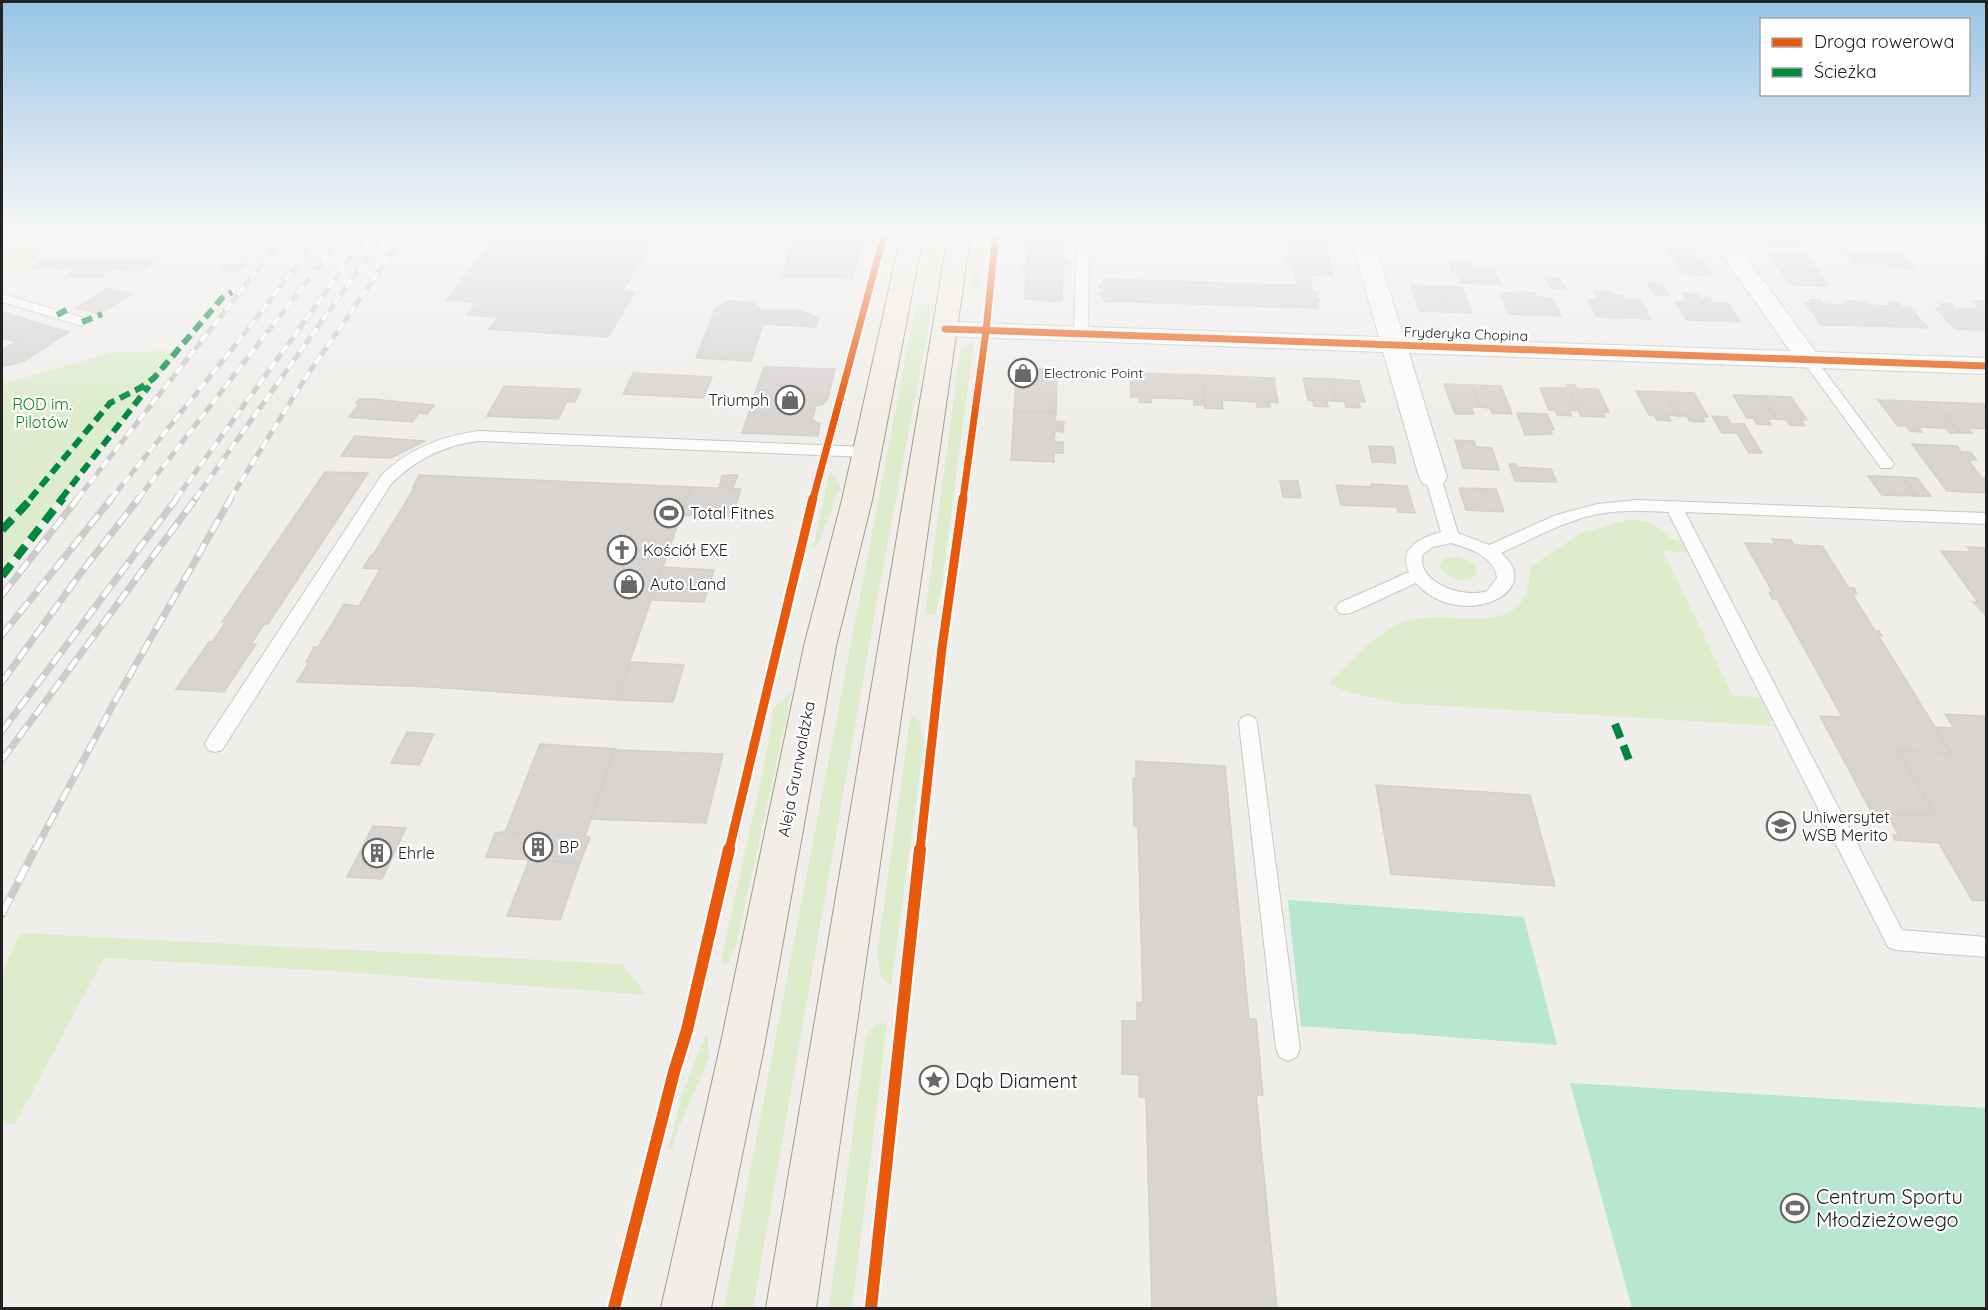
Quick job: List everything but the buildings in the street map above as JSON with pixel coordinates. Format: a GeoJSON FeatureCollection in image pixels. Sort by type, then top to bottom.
{"type":"FeatureCollection","features":[{"type":"Feature","properties":{"kind":"main road","name":"Aleja Grunwaldzka"},"geometry":{"type":"LineString","coordinates":[[686,1308],[742,1047],[820,646],[867,453],[900,292]]}},
{"type":"Feature","properties":{"kind":"main road"},"geometry":{"type":"LineString","coordinates":[[791,1308],[951,292]]}},
{"type":"Feature","properties":{"kind":"street"},"geometry":{"type":"LineString","coordinates":[[1377,292],[1433,477]]}},
{"type":"Feature","properties":{"kind":"street"},"geometry":{"type":"LineString","coordinates":[[1760,292],[1809,360]]}},
{"type":"Feature","properties":{"kind":"street","name":"Fryderyka Chopina"},"geometry":{"type":"LineString","coordinates":[[945,329],[1986,366]]}},
{"type":"Feature","properties":{"kind":"lane"},"geometry":{"type":"LineString","coordinates":[[1081,334],[1082,292]]}},
{"type":"Feature","properties":{"kind":"lane"},"geometry":{"type":"LineString","coordinates":[[2,298],[82,322]]}},
{"type":"Feature","properties":{"kind":"lane"},"geometry":{"type":"LineString","coordinates":[[1809,360],[1886,464]]}},
{"type":"Feature","properties":{"kind":"lane"},"geometry":{"type":"LineString","coordinates":[[215,744],[386,480],[404,463],[432,449],[450,441],[480,436],[867,453]]}},
{"type":"Feature","properties":{"kind":"lane"},"geometry":{"type":"LineString","coordinates":[[1433,477],[1451,537]]}},
{"type":"Feature","properties":{"kind":"lane"},"geometry":{"type":"LineString","coordinates":[[1489,552],[1562,519],[1597,508],[1636,505],[1986,518]]}},
{"type":"Feature","properties":{"kind":"lane"},"geometry":{"type":"LineString","coordinates":[[1673,505],[1896,940],[1986,947]]}},
{"type":"Feature","properties":{"kind":"lane"},"geometry":{"type":"LineString","coordinates":[[1451,537],[1478,545],[1489,552],[1503,570],[1504,580],[1501,589],[1481,599],[1452,597],[1427,584],[1418,575],[1414,565],[1414,556],[1418,547],[1438,538],[1451,537]]}},
{"type":"Feature","properties":{"kind":"lane"},"geometry":{"type":"LineString","coordinates":[[1345,608],[1375,592],[1418,575]]}},
{"type":"Feature","properties":{"kind":"lane"},"geometry":{"type":"LineString","coordinates":[[1248,723],[1288,1049]]}},
{"type":"Feature","properties":{"kind":"green space"},"geometry":{"type":"Polygon","coordinates":[[[916,303],[933,304],[881,578],[753,1308],[724,1308],[916,303]]]}},
{"type":"Feature","properties":{"kind":"green space"},"geometry":{"type":"Polygon","coordinates":[[[974,341],[941,590],[935,615],[925,614],[960,352],[974,341]]]}},
{"type":"Feature","properties":{"kind":"green space","name":"ROD im. Pilotów"},"geometry":{"type":"Polygon","coordinates":[[[164,351],[177,354],[2,568],[2,384],[115,352],[164,351]]]}},
{"type":"Feature","properties":{"kind":"green space"},"geometry":{"type":"Polygon","coordinates":[[[830,471],[840,487],[819,542],[812,551],[830,471]]]}},
{"type":"Feature","properties":{"kind":"green space"},"geometry":{"type":"Polygon","coordinates":[[[1627,520],[1652,524],[1671,539],[1680,540],[1687,552],[1663,551],[1733,696],[1760,697],[1773,726],[1396,703],[1352,693],[1331,685],[1331,680],[1364,648],[1383,633],[1403,622],[1442,617],[1484,618],[1502,615],[1517,607],[1526,592],[1530,567],[1581,533],[1627,520]]]}},
{"type":"Feature","properties":{"kind":"green space"},"geometry":{"type":"Polygon","coordinates":[[[1458,556],[1474,563],[1477,572],[1473,578],[1454,579],[1440,566],[1443,559],[1458,556]]]}},
{"type":"Feature","properties":{"kind":"green space"},"geometry":{"type":"Polygon","coordinates":[[[792,692],[736,946],[726,966],[721,961],[767,752],[773,709],[792,692]]]}},
{"type":"Feature","properties":{"kind":"green space"},"geometry":{"type":"Polygon","coordinates":[[[911,713],[919,721],[924,743],[891,987],[881,976],[877,955],[911,713]]]}},
{"type":"Feature","properties":{"kind":"green space"},"geometry":{"type":"Polygon","coordinates":[[[1288,900],[1524,917],[1557,1045],[1301,1026],[1288,900]]]}},
{"type":"Feature","properties":{"kind":"green space"},"geometry":{"type":"Polygon","coordinates":[[[20,933],[622,964],[647,995],[331,971],[104,958],[15,1124],[2,1123],[2,974],[20,933]]]}},
{"type":"Feature","properties":{"kind":"green space"},"geometry":{"type":"Polygon","coordinates":[[[887,1023],[852,1308],[829,1308],[866,1036],[876,1024],[887,1023]]]}},
{"type":"Feature","properties":{"kind":"green space"},"geometry":{"type":"Polygon","coordinates":[[[707,1032],[709,1058],[679,1127],[672,1149],[668,1150],[682,1094],[707,1032]]]}},
{"type":"Feature","properties":{"kind":"green space","name":"Centrum Sportu Młodzieżowego"},"geometry":{"type":"Polygon","coordinates":[[[1570,1083],[1986,1108],[1986,1308],[1632,1308],[1570,1083]]]}},
{"type":"Feature","properties":{"kind":"railway"},"geometry":{"type":"LineString","coordinates":[[77,499],[240,292]]}},
{"type":"Feature","properties":{"kind":"railway"},"geometry":{"type":"LineString","coordinates":[[111,499],[276,292]]}},
{"type":"Feature","properties":{"kind":"railway"},"geometry":{"type":"LineString","coordinates":[[138,499],[299,292]]}},
{"type":"Feature","properties":{"kind":"railway"},"geometry":{"type":"LineString","coordinates":[[176,499],[326,292]]}},
{"type":"Feature","properties":{"kind":"railway"},"geometry":{"type":"LineString","coordinates":[[195,499],[342,292]]}},
{"type":"Feature","properties":{"kind":"railway"},"geometry":{"type":"LineString","coordinates":[[230,499],[306,377],[365,292]]}},
{"type":"Feature","properties":{"kind":"railway"},"geometry":{"type":"LineString","coordinates":[[2,595],[78,498]]}},
{"type":"Feature","properties":{"kind":"railway"},"geometry":{"type":"LineString","coordinates":[[2,635],[112,498]]}},
{"type":"Feature","properties":{"kind":"railway"},"geometry":{"type":"LineString","coordinates":[[2,682],[80,574],[139,498]]}},
{"type":"Feature","properties":{"kind":"railway"},"geometry":{"type":"LineString","coordinates":[[2,731],[177,498]]}},
{"type":"Feature","properties":{"kind":"railway"},"geometry":{"type":"LineString","coordinates":[[2,760],[196,498]]}},
{"type":"Feature","properties":{"kind":"railway"},"geometry":{"type":"LineString","coordinates":[[35,850],[115,701],[231,498]]}},
{"type":"Feature","properties":{"kind":"railway"},"geometry":{"type":"LineString","coordinates":[[2,914],[35,849]]}},
{"type":"Feature","properties":{"kind":"marked path"},"geometry":{"type":"LineString","coordinates":[[2,530],[38,491],[110,403],[144,386],[154,378],[222,298],[232,292]]}},
{"type":"Feature","properties":{"kind":"marked path"},"geometry":{"type":"LineString","coordinates":[[57,315],[70,308]]}},
{"type":"Feature","properties":{"kind":"marked path"},"geometry":{"type":"LineString","coordinates":[[82,322],[102,314]]}},
{"type":"Feature","properties":{"kind":"marked path"},"geometry":{"type":"LineString","coordinates":[[2,576],[149,386]]}},
{"type":"Feature","properties":{"kind":"marked path"},"geometry":{"type":"LineString","coordinates":[[1615,724],[1631,765]]}},
{"type":"Feature","properties":{"kind":"cycle path"},"geometry":{"type":"LineString","coordinates":[[614,1308],[674,1072],[687,1030],[787,600],[868,292]]}},
{"type":"Feature","properties":{"kind":"cycle path"},"geometry":{"type":"LineString","coordinates":[[871,1308],[942,648],[990,292]]}},
{"type":"Feature","properties":{"kind":"cycle path"},"geometry":{"type":"LineString","coordinates":[[945,329],[1986,366]]}},
{"type":"Feature","properties":{"kind":"place","name":"Electronic Point"},"geometry":{"type":"Point","coordinates":[1023,373]}},
{"type":"Feature","properties":{"kind":"place","name":"Triumph"},"geometry":{"type":"Point","coordinates":[790,400]}},
{"type":"Feature","properties":{"kind":"place","name":"Total Fitnes"},"geometry":{"type":"Point","coordinates":[669,513]}},
{"type":"Feature","properties":{"kind":"place","name":"Kościół EXE"},"geometry":{"type":"Point","coordinates":[622,550]}},
{"type":"Feature","properties":{"kind":"place","name":"Auto Land"},"geometry":{"type":"Point","coordinates":[629,584]}},
{"type":"Feature","properties":{"kind":"place","name":"Uniwersytet WSB Merito"},"geometry":{"type":"Point","coordinates":[1781,826]}},
{"type":"Feature","properties":{"kind":"place","name":"BP"},"geometry":{"type":"Point","coordinates":[538,847]}},
{"type":"Feature","properties":{"kind":"place","name":"Ehrle"},"geometry":{"type":"Point","coordinates":[377,853]}},
{"type":"Feature","properties":{"kind":"place","name":"Dąb Diament"},"geometry":{"type":"Point","coordinates":[934,1080]}},
{"type":"Feature","properties":{"kind":"place","name":"Centrum Sportu Młodzieżowego"},"geometry":{"type":"Point","coordinates":[1795,1208]}}]}
